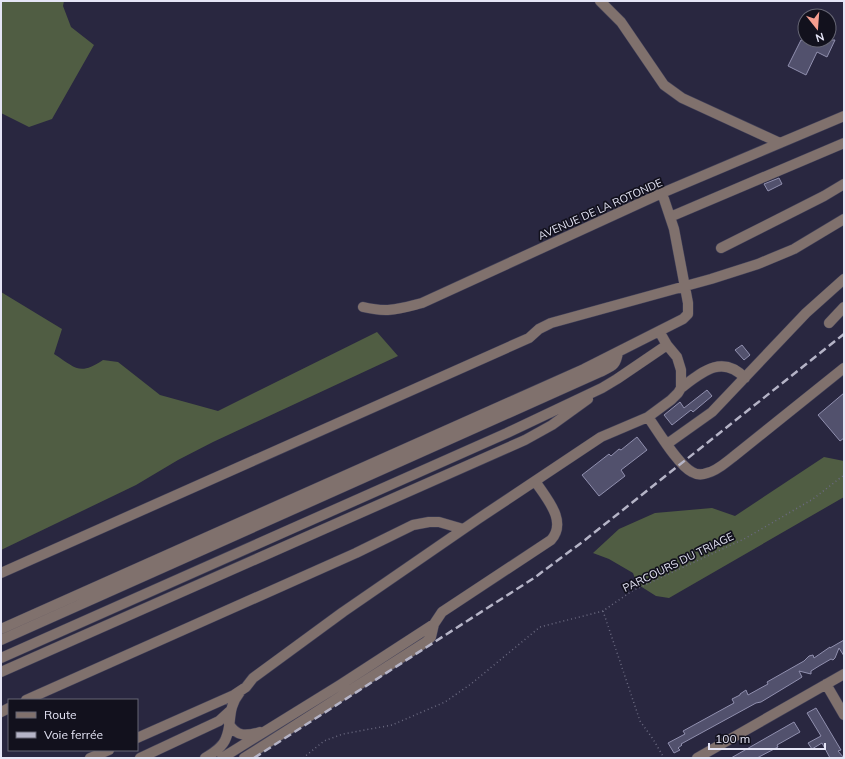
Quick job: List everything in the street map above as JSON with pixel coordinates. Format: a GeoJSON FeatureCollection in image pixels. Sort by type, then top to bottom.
{"type":"FeatureCollection","features":[{"type":"Feature","properties":{"kind":"street"},"geometry":{"type":"LineString","coordinates":[[600,1],[621,22],[664,85],[682,98],[780,143]]}},
{"type":"Feature","properties":{"kind":"street","name":"AVENUE DE LA ROTONDE"},"geometry":{"type":"LineString","coordinates":[[363,307],[379,310],[397,310],[422,303],[662,193],[844,116]]}},
{"type":"Feature","properties":{"kind":"street"},"geometry":{"type":"LineString","coordinates":[[670,217],[844,143]]}},
{"type":"Feature","properties":{"kind":"street"},"geometry":{"type":"LineString","coordinates":[[721,248],[824,196],[844,184]]}},
{"type":"Feature","properties":{"kind":"street"},"geometry":{"type":"LineString","coordinates":[[1,629],[570,375],[683,319],[688,314],[689,308],[670,217],[662,193]]}},
{"type":"Feature","properties":{"kind":"street"},"geometry":{"type":"LineString","coordinates":[[1,573],[528,338],[551,323],[758,264],[794,249],[844,219]]}},
{"type":"Feature","properties":{"kind":"street"},"geometry":{"type":"LineString","coordinates":[[667,444],[712,412],[806,313],[844,279]]}},
{"type":"Feature","properties":{"kind":"street"},"geometry":{"type":"LineString","coordinates":[[829,323],[844,307]]}},
{"type":"Feature","properties":{"kind":"street"},"geometry":{"type":"LineString","coordinates":[[659,332],[680,363],[681,388]]}},
{"type":"Feature","properties":{"kind":"street"},"geometry":{"type":"LineString","coordinates":[[1,658],[507,433],[617,380],[667,345]]}},
{"type":"Feature","properties":{"kind":"street"},"geometry":{"type":"LineString","coordinates":[[1,640],[600,372],[616,363],[618,352]]}},
{"type":"Feature","properties":{"kind":"street"},"geometry":{"type":"LineString","coordinates":[[205,758],[223,744],[229,724],[230,711],[236,698],[253,678],[343,612],[463,529],[601,438],[648,417],[671,400],[681,388],[698,375],[720,365],[732,367],[745,378]]}},
{"type":"Feature","properties":{"kind":"street"},"geometry":{"type":"LineString","coordinates":[[648,417],[681,463],[691,472],[702,474],[715,471],[844,368]]}},
{"type":"Feature","properties":{"kind":"street"},"geometry":{"type":"LineString","coordinates":[[1,672],[525,440],[558,421],[602,388]]}},
{"type":"Feature","properties":{"kind":"street"},"geometry":{"type":"LineString","coordinates":[[412,476],[418,487]]}},
{"type":"Feature","properties":{"kind":"street"},"geometry":{"type":"LineString","coordinates":[[244,758],[426,642],[432,635],[434,624],[438,617],[446,609],[551,540],[555,536],[558,527],[558,520],[535,481]]}},
{"type":"Feature","properties":{"kind":"street"},"geometry":{"type":"LineString","coordinates":[[28,699],[356,553],[413,525],[439,522],[463,529]]}},
{"type":"Feature","properties":{"kind":"street"},"geometry":{"type":"LineString","coordinates":[[222,758],[434,624]]}},
{"type":"Feature","properties":{"kind":"street"},"geometry":{"type":"LineString","coordinates":[[697,758],[844,674]]}},
{"type":"Feature","properties":{"kind":"street"},"geometry":{"type":"LineString","coordinates":[[826,684],[844,715]]}},
{"type":"Feature","properties":{"kind":"street"},"geometry":{"type":"LineString","coordinates":[[138,738],[228,699],[241,691]]}},
{"type":"Feature","properties":{"kind":"street"},"geometry":{"type":"LineString","coordinates":[[140,758],[219,721],[230,711]]}},
{"type":"Feature","properties":{"kind":"street"},"geometry":{"type":"LineString","coordinates":[[229,724],[236,733],[241,734],[258,733],[271,728]]}},
{"type":"Feature","properties":{"kind":"street"},"geometry":{"type":"LineString","coordinates":[[90,758],[107,751]]}},
{"type":"Feature","properties":{"kind":"path","name":"PARCOURS DU TRIAGE"},"geometry":{"type":"LineString","coordinates":[[303,758],[324,741],[343,734],[392,725],[445,702],[471,684],[540,627],[603,611],[632,591],[744,540],[813,499],[844,475]]}},
{"type":"Feature","properties":{"kind":"path"},"geometry":{"type":"LineString","coordinates":[[603,611],[640,720],[664,758]]}},
{"type":"Feature","properties":{"kind":"green space"},"geometry":{"type":"Polygon","coordinates":[[[1,1],[64,1],[63,6],[71,27],[94,45],[52,119],[29,127],[1,113],[1,1]]]}},
{"type":"Feature","properties":{"kind":"green space"},"geometry":{"type":"Polygon","coordinates":[[[1,292],[62,329],[54,354],[73,366],[83,369],[95,365],[103,360],[118,362],[160,395],[218,411],[377,332],[398,356],[213,442],[178,460],[136,485],[1,550],[1,292]]]}},
{"type":"Feature","properties":{"kind":"green space"},"geometry":{"type":"Polygon","coordinates":[[[824,457],[844,461],[844,497],[669,598],[656,596],[637,584],[633,573],[609,559],[593,553],[619,529],[655,513],[712,508],[735,516],[824,457]]]}},
{"type":"Feature","properties":{"kind":"building"},"geometry":{"type":"Polygon","coordinates":[[[797,48],[831,48],[827,57],[817,52],[806,75],[788,66],[797,48]]]}},
{"type":"Feature","properties":{"kind":"building"},"geometry":{"type":"Polygon","coordinates":[[[779,178],[782,184],[768,191],[764,184],[779,178]]]}},
{"type":"Feature","properties":{"kind":"building"},"geometry":{"type":"Polygon","coordinates":[[[742,345],[750,355],[744,360],[735,350],[742,345]]]}},
{"type":"Feature","properties":{"kind":"building"},"geometry":{"type":"Polygon","coordinates":[[[707,390],[712,396],[693,412],[691,410],[672,425],[664,415],[680,402],[684,408],[707,390]]]}},
{"type":"Feature","properties":{"kind":"building"},"geometry":{"type":"Polygon","coordinates":[[[844,393],[844,438],[840,441],[818,415],[844,393]]]}},
{"type":"Feature","properties":{"kind":"building"},"geometry":{"type":"Polygon","coordinates":[[[637,437],[647,450],[621,470],[625,476],[599,496],[582,475],[609,454],[611,456],[619,449],[621,450],[637,437]]]}},
{"type":"Feature","properties":{"kind":"building"},"geometry":{"type":"Polygon","coordinates":[[[844,640],[844,656],[839,648],[833,660],[831,659],[811,671],[811,674],[799,671],[802,677],[799,679],[761,702],[756,703],[681,744],[682,745],[678,748],[680,750],[674,753],[668,743],[685,734],[683,731],[734,703],[732,699],[746,690],[748,695],[768,684],[767,682],[804,661],[809,656],[813,655],[814,658],[830,647],[844,640]]]}},
{"type":"Feature","properties":{"kind":"building"},"geometry":{"type":"Polygon","coordinates":[[[816,708],[841,750],[838,751],[844,758],[830,758],[822,743],[812,749],[808,743],[821,736],[807,713],[816,708]]]}},
{"type":"Feature","properties":{"kind":"building"},"geometry":{"type":"Polygon","coordinates":[[[794,722],[800,732],[777,745],[778,747],[757,758],[731,758],[794,722]]]}},
{"type":"Feature","properties":{"kind":"railway"},"geometry":{"type":"LineString","coordinates":[[254,758],[534,578],[585,540],[844,334]]}}]}
